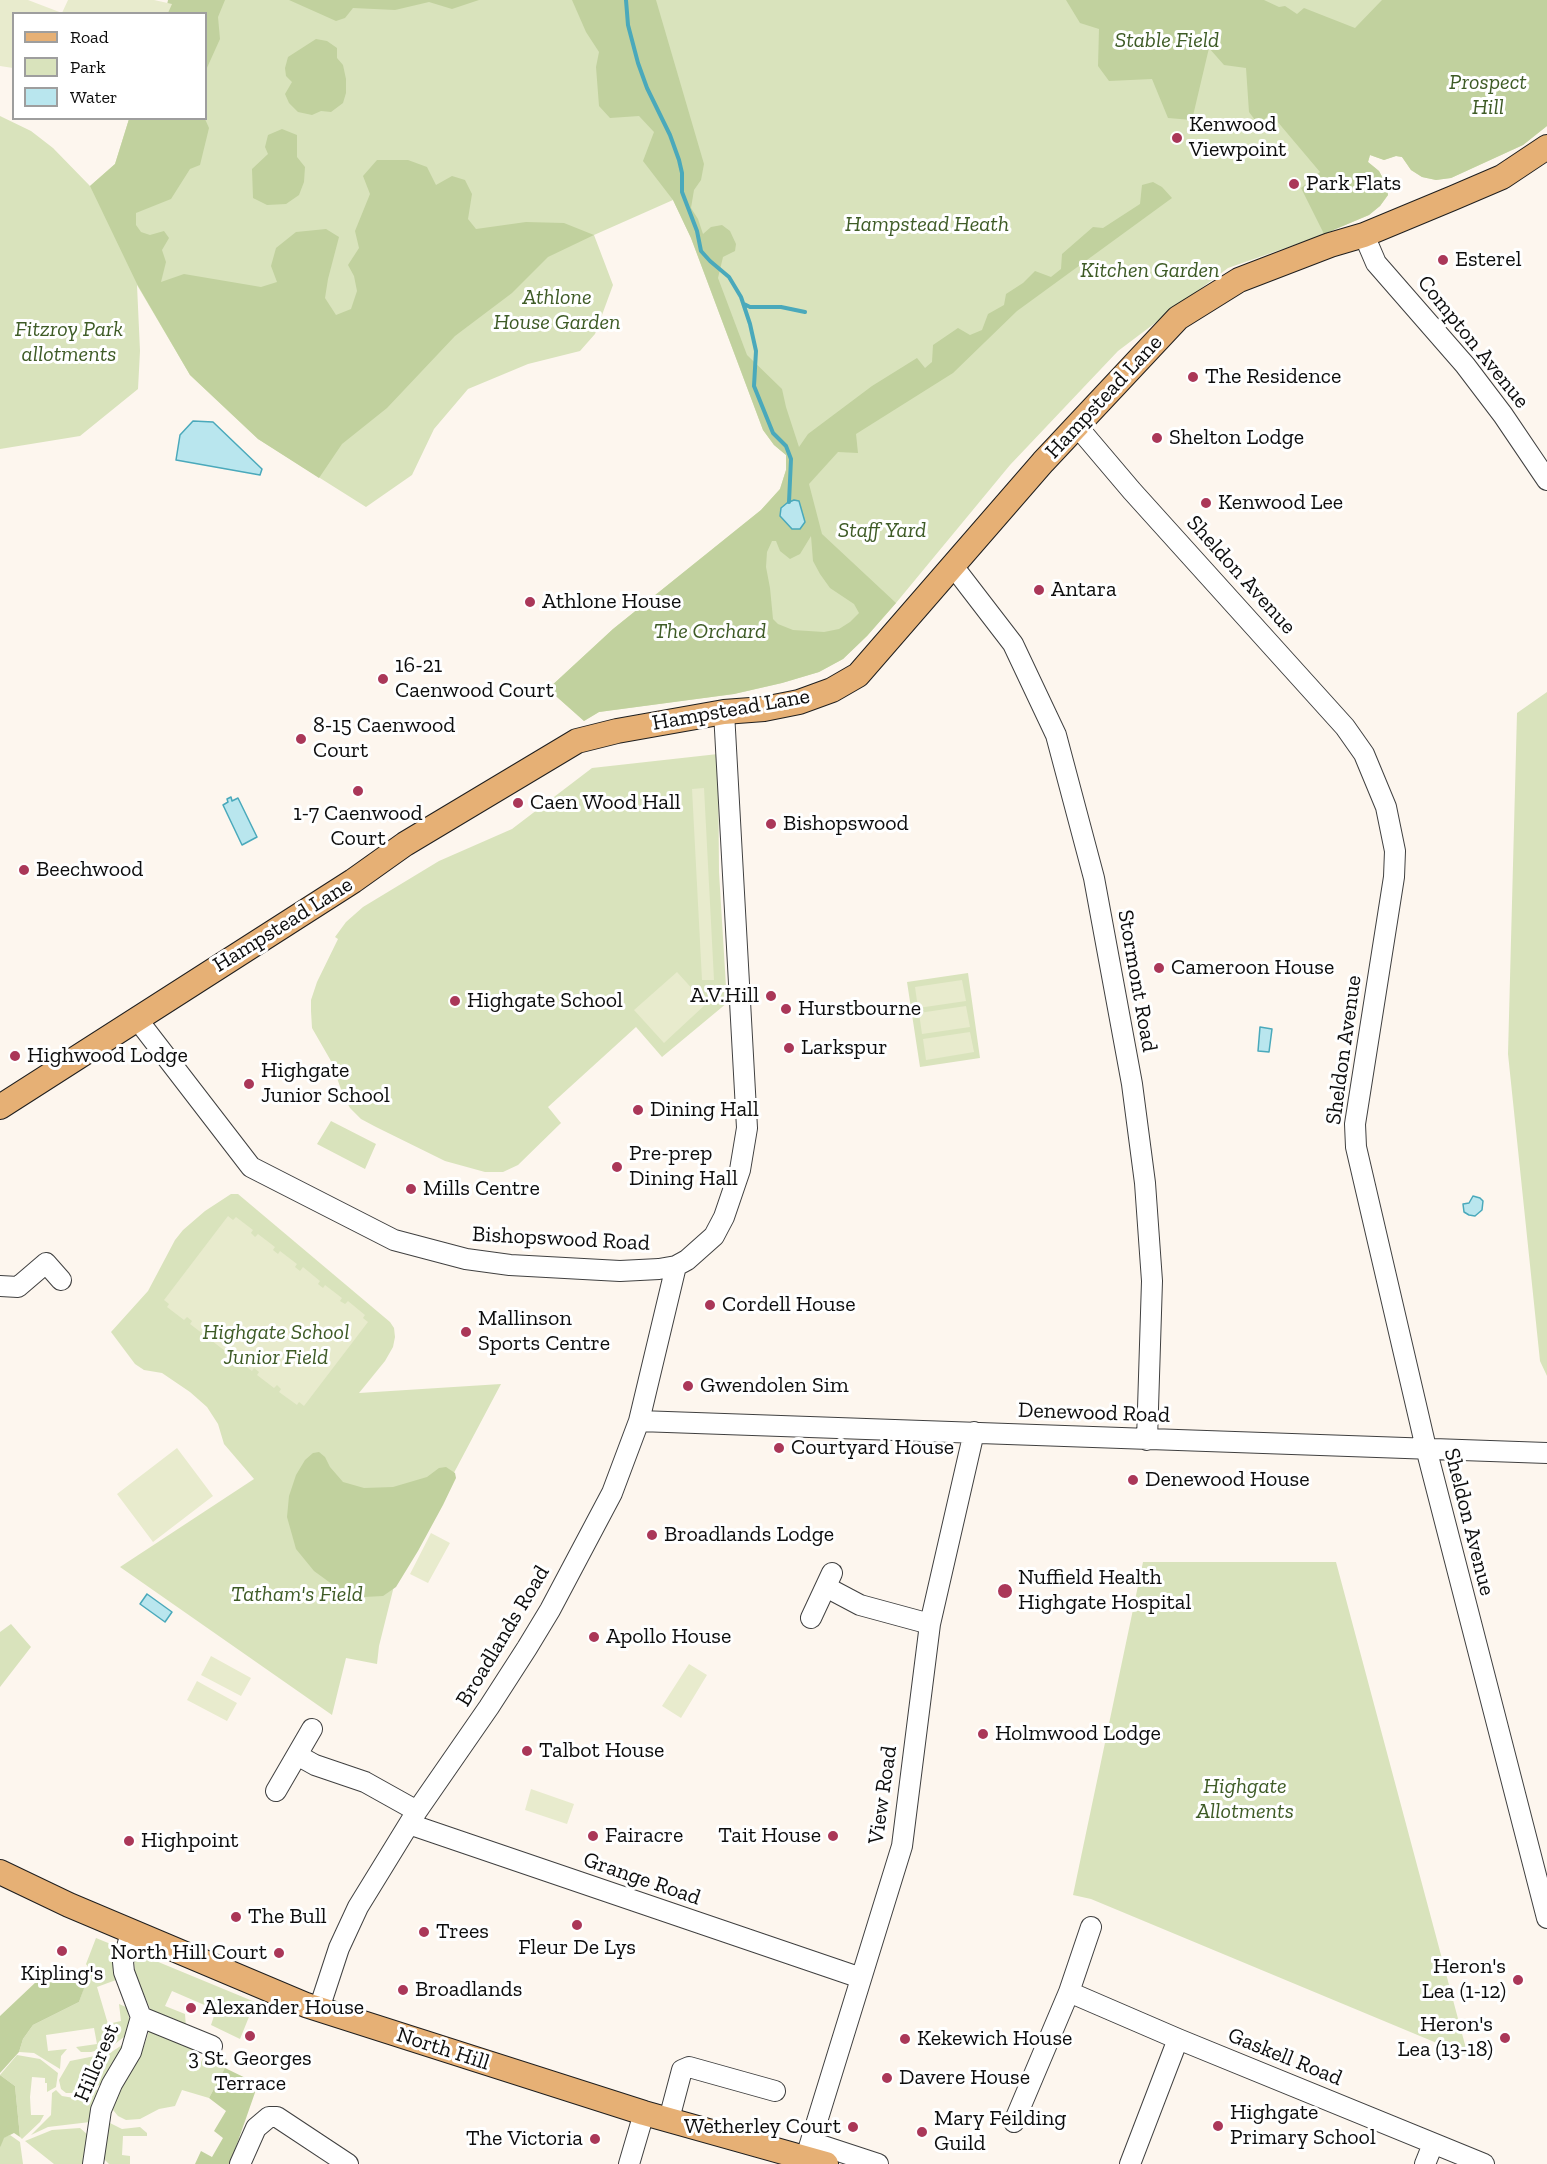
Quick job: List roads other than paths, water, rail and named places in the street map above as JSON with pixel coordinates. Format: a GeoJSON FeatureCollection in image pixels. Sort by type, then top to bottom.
{"type":"FeatureCollection","features":[{"type":"Feature","properties":{"kind":"main road","name":"Hampstead Lane"},"geometry":{"type":"LineString","coordinates":[[0,1107],[353,880],[405,844],[567,746],[577,741],[617,731],[724,712],[764,709],[799,702],[831,690],[858,675],[1076,425],[1178,318],[1239,280],[1330,244],[1364,235],[1502,177],[1547,147]]}},
{"type":"Feature","properties":{"kind":"main road","name":"North Hill"},"geometry":{"type":"LineString","coordinates":[[0,1872],[131,1932],[319,2009],[645,2113],[804,2156]]}},
{"type":"Feature","properties":{"kind":"street","name":"Compton Avenue"},"geometry":{"type":"LineString","coordinates":[[1364,235],[1376,263],[1465,365],[1503,415],[1547,480]]}},
{"type":"Feature","properties":{"kind":"street","name":"Sheldon Avenue"},"geometry":{"type":"LineString","coordinates":[[1076,425],[1132,491],[1345,727],[1364,754],[1386,807],[1395,850],[1394,877],[1355,1124],[1356,1147],[1426,1448],[1547,1918]]}},
{"type":"Feature","properties":{"kind":"street","name":"Stormont Road"},"geometry":{"type":"LineString","coordinates":[[953,566],[1014,644],[1056,735],[1094,878],[1132,1084],[1144,1183],[1152,1281],[1147,1440]]}},
{"type":"Feature","properties":{"kind":"street","name":"Bishopswood Road"},"geometry":{"type":"LineString","coordinates":[[137,1019],[251,1167],[376,1232],[421,1248],[479,1261],[510,1265],[620,1271],[676,1266],[700,1250],[714,1236],[724,1217],[740,1170],[747,1128],[724,712]]}},
{"type":"Feature","properties":{"kind":"street"},"geometry":{"type":"LineString","coordinates":[[0,1303],[9,1286],[46,1263],[61,1280]]}},
{"type":"Feature","properties":{"kind":"street","name":"Broadlands Road"},"geometry":{"type":"LineString","coordinates":[[319,2009],[339,1948],[358,1907],[413,1818],[489,1707],[550,1610],[612,1493],[639,1421],[676,1266]]}},
{"type":"Feature","properties":{"kind":"street","name":"Denewood Road"},"geometry":{"type":"LineString","coordinates":[[639,1421],[1547,1453]]}},
{"type":"Feature","properties":{"kind":"street","name":"View Road"},"geometry":{"type":"LineString","coordinates":[[804,2156],[902,1846],[930,1624],[974,1432]]}},
{"type":"Feature","properties":{"kind":"street"},"geometry":{"type":"LineString","coordinates":[[811,1618],[829,1580],[860,1605],[930,1624]]}},
{"type":"Feature","properties":{"kind":"street"},"geometry":{"type":"LineString","coordinates":[[276,1791],[312,1729]]}},
{"type":"Feature","properties":{"kind":"street","name":"Grange Road"},"geometry":{"type":"LineString","coordinates":[[297,1755],[315,1765],[365,1782],[413,1818],[861,1978]]}},
{"type":"Feature","properties":{"kind":"street"},"geometry":{"type":"LineString","coordinates":[[1014,2122],[1069,1992],[1091,1927]]}},
{"type":"Feature","properties":{"kind":"street","name":"Hillcrest"},"geometry":{"type":"LineString","coordinates":[[93,2164],[101,2110],[131,2052],[141,2017],[124,1972],[123,1962],[131,1932]]}},
{"type":"Feature","properties":{"kind":"street","name":"Gaskell Road"},"geometry":{"type":"LineString","coordinates":[[1069,1992],[1484,2164]]}},
{"type":"Feature","properties":{"kind":"street","name":"Hillcrest"},"geometry":{"type":"LineString","coordinates":[[141,2017],[212,2046]]}},
{"type":"Feature","properties":{"kind":"street"},"geometry":{"type":"LineString","coordinates":[[1130,2164],[1178,2039]]}},
{"type":"Feature","properties":{"kind":"street"},"geometry":{"type":"LineString","coordinates":[[669,2119],[682,2070],[689,2067],[775,2091]]}},
{"type":"Feature","properties":{"kind":"street"},"geometry":{"type":"LineString","coordinates":[[629,2164],[645,2113]]}},
{"type":"Feature","properties":{"kind":"street"},"geometry":{"type":"LineString","coordinates":[[240,2164],[256,2128],[268,2117],[277,2117],[288,2123],[348,2164]]}},
{"type":"Feature","properties":{"kind":"street"},"geometry":{"type":"LineString","coordinates":[[1425,2164],[1433,2144]]}},
{"type":"Feature","properties":{"kind":"street","name":"North Hill"},"geometry":{"type":"LineString","coordinates":[[804,2156],[878,2164]]}},
{"type":"Feature","properties":{"kind":"water"},"geometry":{"type":"Polygon","coordinates":[[[193,421],[213,422],[262,469],[260,475],[176,460],[180,435],[193,421]]]}},
{"type":"Feature","properties":{"kind":"water"},"geometry":{"type":"Polygon","coordinates":[[[794,500],[799,501],[805,522],[800,529],[792,529],[780,516],[781,508],[794,500]]]}},
{"type":"Feature","properties":{"kind":"water"},"geometry":{"type":"Polygon","coordinates":[[[231,797],[232,801],[238,798],[257,837],[242,845],[223,805],[231,797]]]}},
{"type":"Feature","properties":{"kind":"water"},"geometry":{"type":"Polygon","coordinates":[[[1260,1027],[1272,1029],[1269,1052],[1258,1051],[1260,1027]]]}},
{"type":"Feature","properties":{"kind":"water"},"geometry":{"type":"Polygon","coordinates":[[[1473,1196],[1483,1201],[1482,1210],[1475,1216],[1464,1212],[1463,1204],[1469,1203],[1473,1196]]]}},
{"type":"Feature","properties":{"kind":"water"},"geometry":{"type":"Polygon","coordinates":[[[147,1594],[172,1612],[165,1622],[140,1604],[147,1594]]]}},
{"type":"Feature","properties":{"kind":"waterway"},"geometry":{"type":"LineString","coordinates":[[626,0],[628,25],[638,63],[679,160],[682,192],[697,231],[701,251],[729,277],[741,297],[750,324],[756,351],[754,386],[773,433],[786,446],[791,459],[789,502]]}},
{"type":"Feature","properties":{"kind":"waterway"},"geometry":{"type":"LineString","coordinates":[[744,304],[750,307],[781,307],[805,312]]}},
{"type":"Feature","properties":{"kind":"place","name":"Kenwood Viewpoint"},"geometry":{"type":"Point","coordinates":[1177,138]}},
{"type":"Feature","properties":{"kind":"place","name":"Park Flats"},"geometry":{"type":"Point","coordinates":[1294,184]}},
{"type":"Feature","properties":{"kind":"place","name":"Esterel"},"geometry":{"type":"Point","coordinates":[1443,260]}},
{"type":"Feature","properties":{"kind":"place","name":"The Residence"},"geometry":{"type":"Point","coordinates":[1193,377]}},
{"type":"Feature","properties":{"kind":"place","name":"Shelton Lodge"},"geometry":{"type":"Point","coordinates":[1157,438]}},
{"type":"Feature","properties":{"kind":"place","name":"Kenwood Lee"},"geometry":{"type":"Point","coordinates":[1206,503]}},
{"type":"Feature","properties":{"kind":"place","name":"Antara"},"geometry":{"type":"Point","coordinates":[1039,590]}},
{"type":"Feature","properties":{"kind":"place","name":"Athlone House"},"geometry":{"type":"Point","coordinates":[530,602]}},
{"type":"Feature","properties":{"kind":"place","name":"16-21 Caenwood Court"},"geometry":{"type":"Point","coordinates":[383,679]}},
{"type":"Feature","properties":{"kind":"place","name":"8-15 Caenwood Court"},"geometry":{"type":"Point","coordinates":[301,739]}},
{"type":"Feature","properties":{"kind":"place","name":"1-7 Caenwood Court"},"geometry":{"type":"Point","coordinates":[358,791]}},
{"type":"Feature","properties":{"kind":"place","name":"Caen Wood Hall"},"geometry":{"type":"Point","coordinates":[518,803]}},
{"type":"Feature","properties":{"kind":"place","name":"Bishopswood"},"geometry":{"type":"Point","coordinates":[771,824]}},
{"type":"Feature","properties":{"kind":"place","name":"Beechwood"},"geometry":{"type":"Point","coordinates":[24,870]}},
{"type":"Feature","properties":{"kind":"place","name":"Cameroon House"},"geometry":{"type":"Point","coordinates":[1159,968]}},
{"type":"Feature","properties":{"kind":"place","name":"A.V.Hill"},"geometry":{"type":"Point","coordinates":[771,996]}},
{"type":"Feature","properties":{"kind":"place","name":"Highgate School"},"geometry":{"type":"Point","coordinates":[455,1001]}},
{"type":"Feature","properties":{"kind":"place","name":"Hurstbourne"},"geometry":{"type":"Point","coordinates":[786,1009]}},
{"type":"Feature","properties":{"kind":"place","name":"Larkspur"},"geometry":{"type":"Point","coordinates":[789,1048]}},
{"type":"Feature","properties":{"kind":"place","name":"Highwood Lodge"},"geometry":{"type":"Point","coordinates":[15,1056]}},
{"type":"Feature","properties":{"kind":"place","name":"Highgate Junior School"},"geometry":{"type":"Point","coordinates":[249,1084]}},
{"type":"Feature","properties":{"kind":"place","name":"Dining Hall"},"geometry":{"type":"Point","coordinates":[638,1110]}},
{"type":"Feature","properties":{"kind":"place","name":"Pre-prep Dining Hall"},"geometry":{"type":"Point","coordinates":[617,1167]}},
{"type":"Feature","properties":{"kind":"place","name":"Mills Centre"},"geometry":{"type":"Point","coordinates":[411,1189]}},
{"type":"Feature","properties":{"kind":"place","name":"Cordell House"},"geometry":{"type":"Point","coordinates":[710,1305]}},
{"type":"Feature","properties":{"kind":"place","name":"Mallinson Sports Centre"},"geometry":{"type":"Point","coordinates":[466,1332]}},
{"type":"Feature","properties":{"kind":"place","name":"Gwendolen Sim"},"geometry":{"type":"Point","coordinates":[688,1386]}},
{"type":"Feature","properties":{"kind":"place","name":"Courtyard House"},"geometry":{"type":"Point","coordinates":[779,1448]}},
{"type":"Feature","properties":{"kind":"place","name":"Denewood House"},"geometry":{"type":"Point","coordinates":[1133,1480]}},
{"type":"Feature","properties":{"kind":"place","name":"Broadlands Lodge"},"geometry":{"type":"Point","coordinates":[652,1535]}},
{"type":"Feature","properties":{"kind":"place","name":"Nuffield Health Highgate Hospital"},"geometry":{"type":"Point","coordinates":[1005,1591]}},
{"type":"Feature","properties":{"kind":"place","name":"Apollo House"},"geometry":{"type":"Point","coordinates":[594,1637]}},
{"type":"Feature","properties":{"kind":"place","name":"Holmwood Lodge"},"geometry":{"type":"Point","coordinates":[983,1734]}},
{"type":"Feature","properties":{"kind":"place","name":"Talbot House"},"geometry":{"type":"Point","coordinates":[527,1751]}},
{"type":"Feature","properties":{"kind":"place","name":"Fairacre"},"geometry":{"type":"Point","coordinates":[593,1836]}},
{"type":"Feature","properties":{"kind":"place","name":"Tait House"},"geometry":{"type":"Point","coordinates":[833,1836]}},
{"type":"Feature","properties":{"kind":"place","name":"Highpoint"},"geometry":{"type":"Point","coordinates":[129,1841]}},
{"type":"Feature","properties":{"kind":"place","name":"The Bull"},"geometry":{"type":"Point","coordinates":[236,1917]}},
{"type":"Feature","properties":{"kind":"place","name":"Fleur De Lys"},"geometry":{"type":"Point","coordinates":[577,1925]}},
{"type":"Feature","properties":{"kind":"place","name":"Trees"},"geometry":{"type":"Point","coordinates":[424,1932]}},
{"type":"Feature","properties":{"kind":"place","name":"Kipling's"},"geometry":{"type":"Point","coordinates":[62,1951]}},
{"type":"Feature","properties":{"kind":"place","name":"North Hill Court"},"geometry":{"type":"Point","coordinates":[279,1953]}},
{"type":"Feature","properties":{"kind":"place","name":"Heron's Lea (1-12)"},"geometry":{"type":"Point","coordinates":[1518,1980]}},
{"type":"Feature","properties":{"kind":"place","name":"Broadlands"},"geometry":{"type":"Point","coordinates":[403,1990]}},
{"type":"Feature","properties":{"kind":"place","name":"Alexander House"},"geometry":{"type":"Point","coordinates":[191,2008]}},
{"type":"Feature","properties":{"kind":"place","name":"3 St. Georges Terrace"},"geometry":{"type":"Point","coordinates":[250,2036]}},
{"type":"Feature","properties":{"kind":"place","name":"Heron's Lea (13-18)"},"geometry":{"type":"Point","coordinates":[1505,2038]}},
{"type":"Feature","properties":{"kind":"place","name":"Kekewich House"},"geometry":{"type":"Point","coordinates":[905,2039]}},
{"type":"Feature","properties":{"kind":"place","name":"Davere House"},"geometry":{"type":"Point","coordinates":[887,2078]}},
{"type":"Feature","properties":{"kind":"place","name":"Highgate Primary School"},"geometry":{"type":"Point","coordinates":[1218,2126]}},
{"type":"Feature","properties":{"kind":"place","name":"Wetherley Court"},"geometry":{"type":"Point","coordinates":[853,2127]}},
{"type":"Feature","properties":{"kind":"place","name":"Mary Feilding Guild"},"geometry":{"type":"Point","coordinates":[922,2132]}},
{"type":"Feature","properties":{"kind":"place","name":"The Victoria"},"geometry":{"type":"Point","coordinates":[595,2139]}},
{"type":"Feature","properties":{"kind":"park label","name":"Stable Field"},"geometry":{"type":"Point","coordinates":[1167,41]}},
{"type":"Feature","properties":{"kind":"park label","name":"Prospect Hill"},"geometry":{"type":"Point","coordinates":[1488,96]}},
{"type":"Feature","properties":{"kind":"park label","name":"Hampstead Heath"},"geometry":{"type":"Point","coordinates":[927,225]}},
{"type":"Feature","properties":{"kind":"park label","name":"Kitchen Garden"},"geometry":{"type":"Point","coordinates":[1150,271]}},
{"type":"Feature","properties":{"kind":"park label","name":"Athlone House Garden"},"geometry":{"type":"Point","coordinates":[557,310]}},
{"type":"Feature","properties":{"kind":"park label","name":"Fitzroy Park allotments"},"geometry":{"type":"Point","coordinates":[69,342]}},
{"type":"Feature","properties":{"kind":"park label","name":"Staff Yard"},"geometry":{"type":"Point","coordinates":[882,531]}},
{"type":"Feature","properties":{"kind":"park label","name":"The Orchard"},"geometry":{"type":"Point","coordinates":[710,632]}},
{"type":"Feature","properties":{"kind":"park label","name":"Highgate School Junior Field"},"geometry":{"type":"Point","coordinates":[276,1346]}},
{"type":"Feature","properties":{"kind":"park label","name":"Tatham's Field"},"geometry":{"type":"Point","coordinates":[297,1595]}},
{"type":"Feature","properties":{"kind":"park label","name":"Highgate Allotments"},"geometry":{"type":"Point","coordinates":[1245,1800]}}]}
